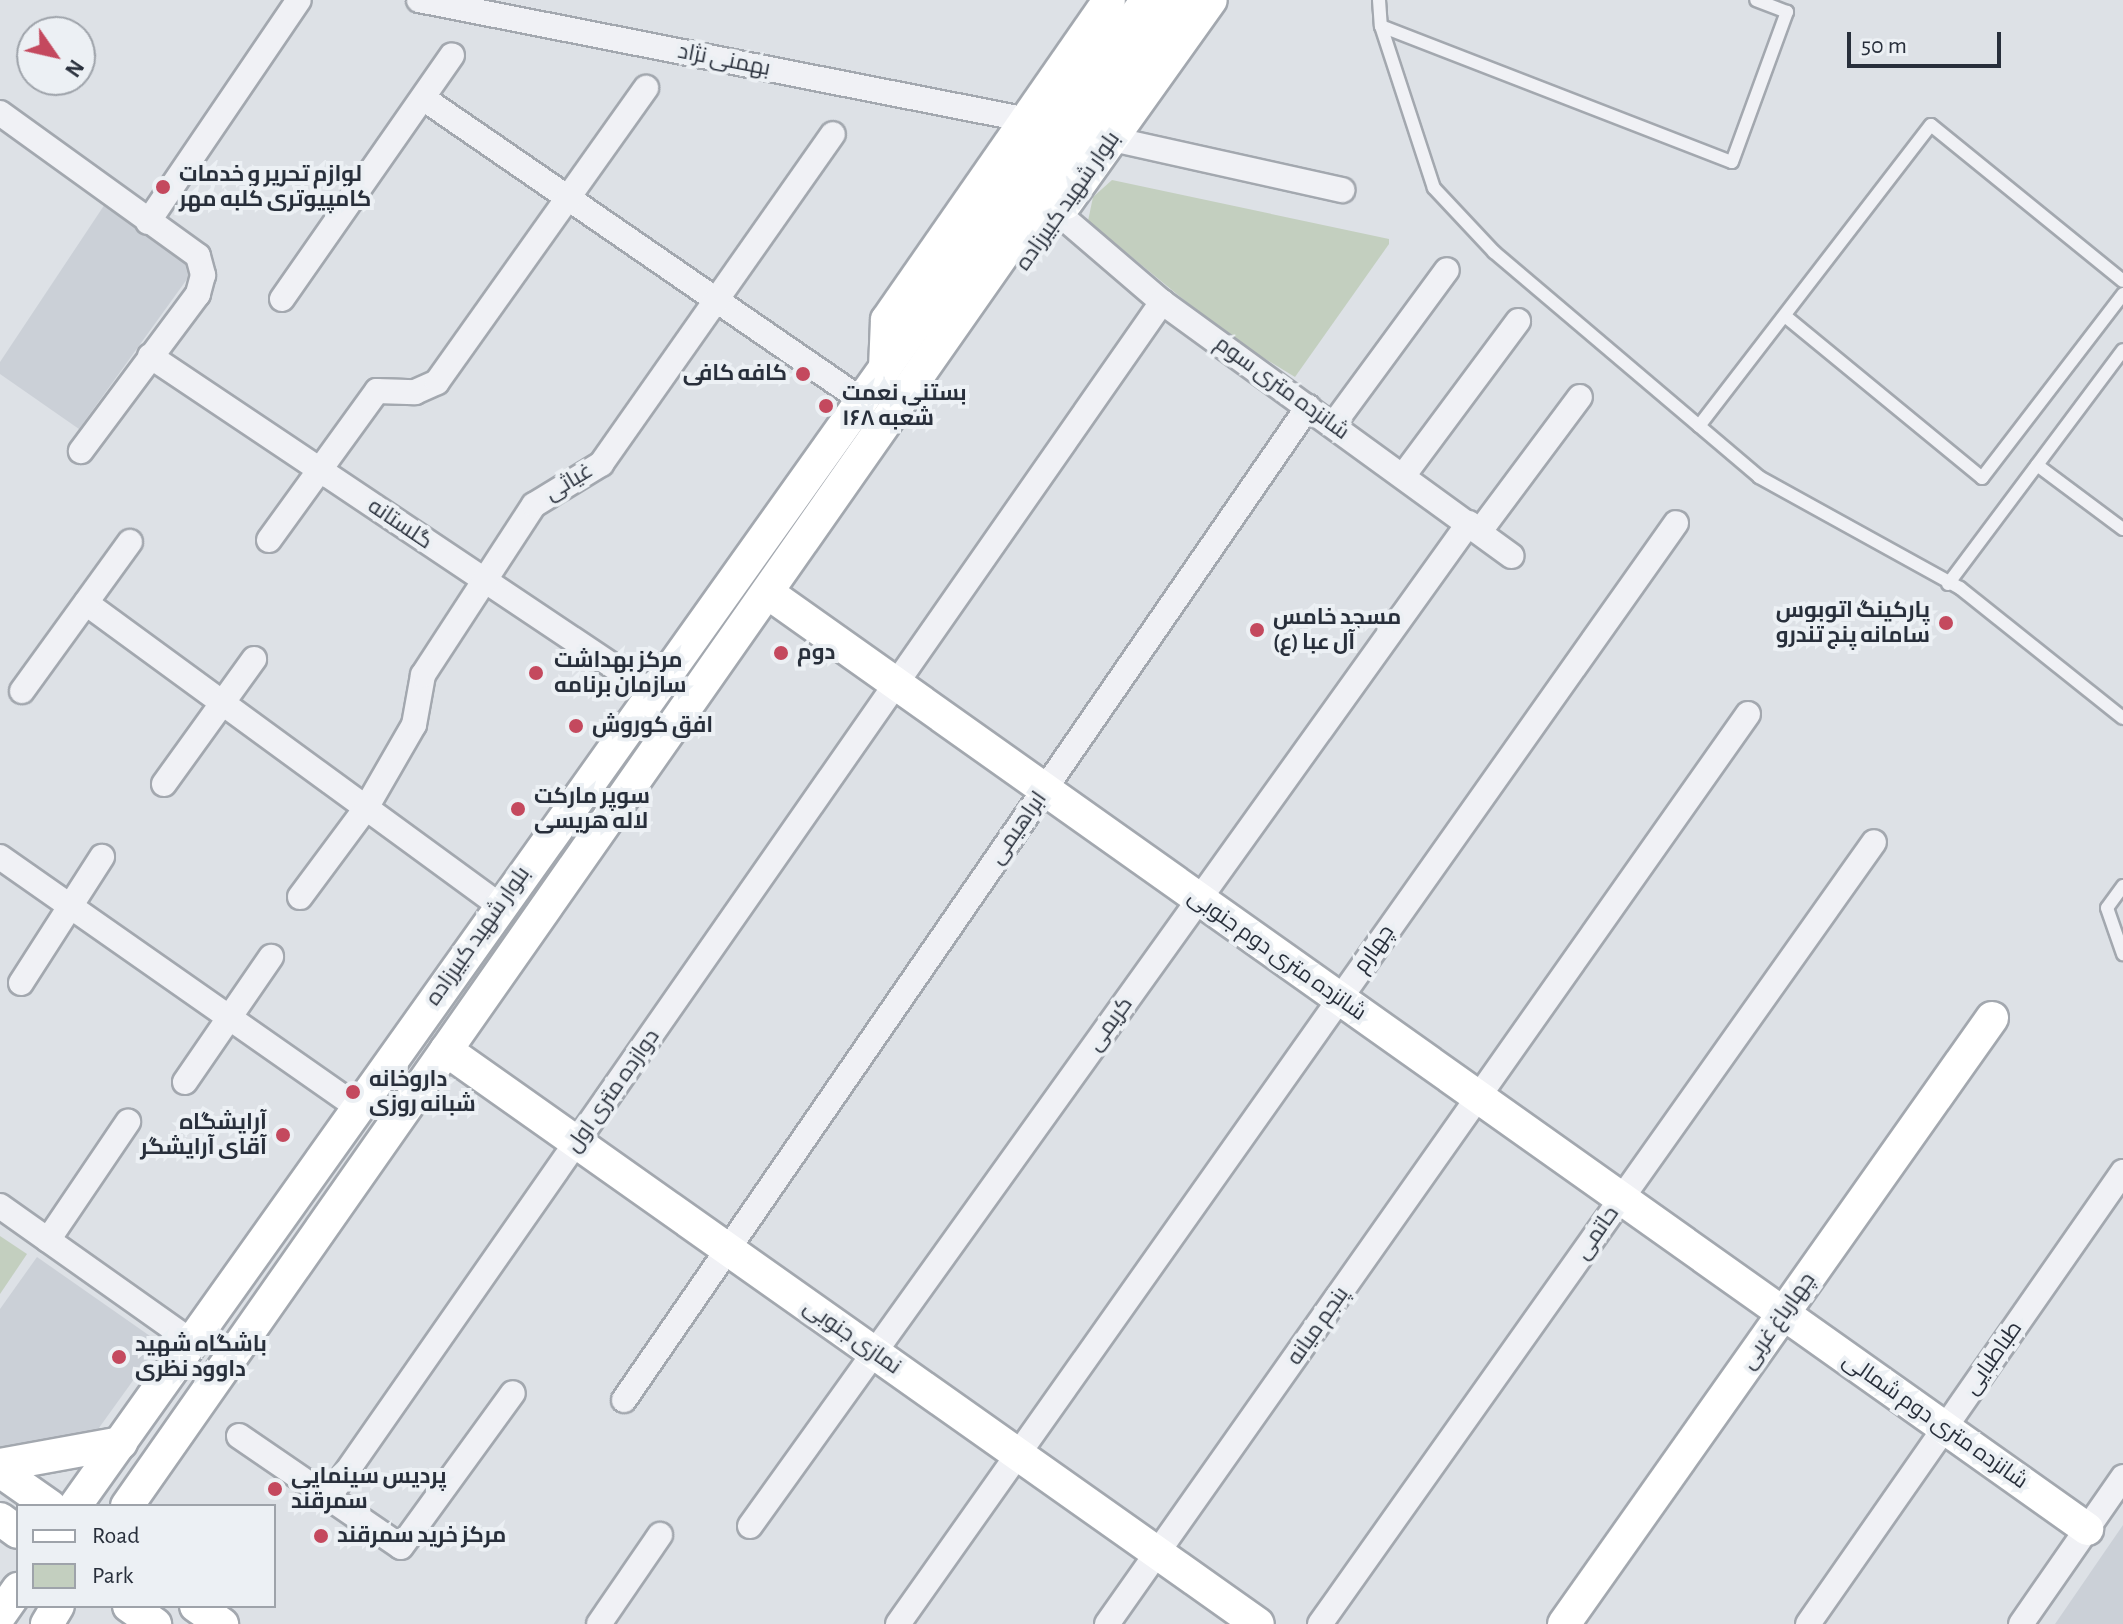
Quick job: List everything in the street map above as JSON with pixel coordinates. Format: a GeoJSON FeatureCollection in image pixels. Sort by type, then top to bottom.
{"type":"FeatureCollection","features":[{"type":"Feature","properties":{"kind":"main road"},"geometry":{"type":"LineString","coordinates":[[885,368],[887,320],[1109,0]]}},
{"type":"Feature","properties":{"kind":"main road","name":"بلوار شهید کبیرزاده"},"geometry":{"type":"LineString","coordinates":[[128,1504],[446,1050],[771,595],[913,389],[964,284],[1147,0]]}},
{"type":"Feature","properties":{"kind":"main road","name":"بلوار شهید کبیرزاده"},"geometry":{"type":"LineString","coordinates":[[76,1504],[650,691],[860,399],[964,284],[1181,0]]}},
{"type":"Feature","properties":{"kind":"main road","name":"بلوار شهید کبیرزاده"},"geometry":{"type":"LineString","coordinates":[[913,389],[960,356],[1211,0]]}},
{"type":"Feature","properties":{"kind":"main road","name":"شانزده متری دوم جنوبی"},"geometry":{"type":"LineString","coordinates":[[771,595],[1783,1315]]}},
{"type":"Feature","properties":{"kind":"main road","name":"چهارباغ غربی"},"geometry":{"type":"LineString","coordinates":[[1564,1624],[1992,1018]]}},
{"type":"Feature","properties":{"kind":"main road","name":"نمازی جنوبی"},"geometry":{"type":"LineString","coordinates":[[446,1050],[1258,1624]]}},
{"type":"Feature","properties":{"kind":"main road","name":"شانزده متری دوم شمالی"},"geometry":{"type":"LineString","coordinates":[[1783,1315],[2087,1529]]}},
{"type":"Feature","properties":{"kind":"main road"},"geometry":{"type":"LineString","coordinates":[[0,1468],[121,1443]]}},
{"type":"Feature","properties":{"kind":"main road"},"geometry":{"type":"LineString","coordinates":[[0,1468],[47,1504]]}},
{"type":"Feature","properties":{"kind":"main road"},"geometry":{"type":"LineString","coordinates":[[152,1470],[157,1504]]}},
{"type":"Feature","properties":{"kind":"main road"},"geometry":{"type":"LineString","coordinates":[[0,1615],[16,1592]]}},
{"type":"Feature","properties":{"kind":"main road"},"geometry":{"type":"LineString","coordinates":[[199,1608],[222,1624]]}},
{"type":"Feature","properties":{"kind":"street"},"geometry":{"type":"LineString","coordinates":[[148,222],[299,0]]}},
{"type":"Feature","properties":{"kind":"street","name":"بهمنی نژاد"},"geometry":{"type":"LineString","coordinates":[[419,0],[1028,120]]}},
{"type":"Feature","properties":{"kind":"street"},"geometry":{"type":"LineString","coordinates":[[282,299],[452,55]]}},
{"type":"Feature","properties":{"kind":"street"},"geometry":{"type":"LineString","coordinates":[[269,540],[377,391],[415,392],[437,382],[646,88]]}},
{"type":"Feature","properties":{"kind":"street"},"geometry":{"type":"LineString","coordinates":[[423,98],[860,399]]}},
{"type":"Feature","properties":{"kind":"street"},"geometry":{"type":"LineString","coordinates":[[0,113],[198,256],[203,275],[198,294],[81,451]]}},
{"type":"Feature","properties":{"kind":"street","name":"غیاثی"},"geometry":{"type":"LineString","coordinates":[[300,897],[366,808],[414,725],[423,675],[489,583],[534,505],[601,464],[833,134]]}},
{"type":"Feature","properties":{"kind":"street"},"geometry":{"type":"LineString","coordinates":[[1112,139],[1342,190]]}},
{"type":"Feature","properties":{"kind":"street","name":"شانزده متری سوم"},"geometry":{"type":"LineString","coordinates":[[1058,213],[1162,302],[1512,556]]}},
{"type":"Feature","properties":{"kind":"street"},"geometry":{"type":"LineString","coordinates":[[1333,425],[1447,270]]}},
{"type":"Feature","properties":{"kind":"street","name":"دوازده متری اول"},"geometry":{"type":"LineString","coordinates":[[329,1497],[1162,302]]}},
{"type":"Feature","properties":{"kind":"street"},"geometry":{"type":"LineString","coordinates":[[1403,476],[1518,321]]}},
{"type":"Feature","properties":{"kind":"street","name":"گلستانه"},"geometry":{"type":"LineString","coordinates":[[150,356],[650,691]]}},
{"type":"Feature","properties":{"kind":"street","name":"کریمی"},"geometry":{"type":"LineString","coordinates":[[750,1526],[1199,900],[1474,527],[1580,397]]}},
{"type":"Feature","properties":{"kind":"street","name":"ابراهیمی"},"geometry":{"type":"LineString","coordinates":[[624,1400],[1308,407]]}},
{"type":"Feature","properties":{"kind":"street","name":"چهارم"},"geometry":{"type":"LineString","coordinates":[[898,1624],[1676,523]]}},
{"type":"Feature","properties":{"kind":"street"},"geometry":{"type":"LineString","coordinates":[[22,691],[130,542]]}},
{"type":"Feature","properties":{"kind":"street"},"geometry":{"type":"LineString","coordinates":[[86,603],[499,905]]}},
{"type":"Feature","properties":{"kind":"street"},"geometry":{"type":"LineString","coordinates":[[164,784],[254,659]]}},
{"type":"Feature","properties":{"kind":"street","name":"پنجم میانه"},"geometry":{"type":"LineString","coordinates":[[1107,1624],[1748,714]]}},
{"type":"Feature","properties":{"kind":"street","name":"حاتمی"},"geometry":{"type":"LineString","coordinates":[[1320,1624],[1874,842]]}},
{"type":"Feature","properties":{"kind":"street"},"geometry":{"type":"LineString","coordinates":[[0,857],[358,1108]]}},
{"type":"Feature","properties":{"kind":"street"},"geometry":{"type":"LineString","coordinates":[[21,983],[102,857]]}},
{"type":"Feature","properties":{"kind":"street"},"geometry":{"type":"LineString","coordinates":[[185,1082],[271,957]]}},
{"type":"Feature","properties":{"kind":"street"},"geometry":{"type":"LineString","coordinates":[[48,1240],[128,1122]]}},
{"type":"Feature","properties":{"kind":"street","name":"طباطبایی"},"geometry":{"type":"LineString","coordinates":[[1808,1624],[2123,1172]]}},
{"type":"Feature","properties":{"kind":"street"},"geometry":{"type":"LineString","coordinates":[[0,1206],[192,1342]]}},
{"type":"Feature","properties":{"kind":"street"},"geometry":{"type":"LineString","coordinates":[[239,1436],[401,1547],[513,1393]]}},
{"type":"Feature","properties":{"kind":"street"},"geometry":{"type":"LineString","coordinates":[[2021,1624],[2123,1477]]}},
{"type":"Feature","properties":{"kind":"street"},"geometry":{"type":"LineString","coordinates":[[599,1624],[660,1535]]}},
{"type":"Feature","properties":{"kind":"lane"},"geometry":{"type":"LineString","coordinates":[[1379,0],[1381,26],[1434,188],[1494,252],[1759,477],[1948,584],[2123,718]]}},
{"type":"Feature","properties":{"kind":"lane"},"geometry":{"type":"LineString","coordinates":[[1381,26],[1732,162],[1787,12],[1756,0]]}},
{"type":"Feature","properties":{"kind":"lane"},"geometry":{"type":"LineString","coordinates":[[1699,426],[1931,125],[2123,281]]}},
{"type":"Feature","properties":{"kind":"lane"},"geometry":{"type":"LineString","coordinates":[[1785,316],[1982,478],[2123,294]]}},
{"type":"Feature","properties":{"kind":"lane"},"geometry":{"type":"LineString","coordinates":[[1948,584],[2123,350]]}},
{"type":"Feature","properties":{"kind":"lane"},"geometry":{"type":"LineString","coordinates":[[2037,465],[2123,529]]}},
{"type":"Feature","properties":{"kind":"lane"},"geometry":{"type":"LineString","coordinates":[[2123,886],[2107,908],[2123,954]]}},
{"type":"Feature","properties":{"kind":"shaded area"},"geometry":{"type":"Polygon","coordinates":[[[107,201],[186,260],[190,275],[79,429],[0,374],[0,362],[107,201]]]}},
{"type":"Feature","properties":{"kind":"shaded area"},"geometry":{"type":"Polygon","coordinates":[[[37,1257],[160,1343],[96,1432],[0,1451],[0,1309],[37,1257]]]}},
{"type":"Feature","properties":{"kind":"shaded area"},"geometry":{"type":"Polygon","coordinates":[[[2123,1525],[2123,1624],[2055,1624],[2123,1525]]]}},
{"type":"Feature","properties":{"kind":"green space"},"geometry":{"type":"Polygon","coordinates":[[[1112,180],[1389,239],[1389,244],[1295,377],[1229,337],[1088,221],[1093,197],[1112,180]]]}},
{"type":"Feature","properties":{"kind":"green space"},"geometry":{"type":"Polygon","coordinates":[[[0,1236],[27,1254],[0,1294],[0,1236]]]}},
{"type":"Feature","properties":{"kind":"place","name":"لوازم تحریر و خدمات کامپیوتری کلبه مهر"},"geometry":{"type":"Point","coordinates":[163,187]}},
{"type":"Feature","properties":{"kind":"place","name":"کافه کافی"},"geometry":{"type":"Point","coordinates":[803,374]}},
{"type":"Feature","properties":{"kind":"place","name":"بستنی نعمت شعبه ۱۶۸"},"geometry":{"type":"Point","coordinates":[826,406]}},
{"type":"Feature","properties":{"kind":"place","name":"پارکینگ اتوبوس سامانه پنج تندرو"},"geometry":{"type":"Point","coordinates":[1946,623]}},
{"type":"Feature","properties":{"kind":"place","name":"مسجد خامس آل عبا (ع)"},"geometry":{"type":"Point","coordinates":[1257,630]}},
{"type":"Feature","properties":{"kind":"place","name":"دوم"},"geometry":{"type":"Point","coordinates":[781,653]}},
{"type":"Feature","properties":{"kind":"place","name":"مرکز بهداشت سازمان برنامه"},"geometry":{"type":"Point","coordinates":[536,673]}},
{"type":"Feature","properties":{"kind":"place","name":"افق کوروش"},"geometry":{"type":"Point","coordinates":[576,726]}},
{"type":"Feature","properties":{"kind":"place","name":"سوپر مارکت لاله هریسی"},"geometry":{"type":"Point","coordinates":[518,809]}},
{"type":"Feature","properties":{"kind":"place","name":"داروخانه شبانه روزی"},"geometry":{"type":"Point","coordinates":[353,1092]}},
{"type":"Feature","properties":{"kind":"place","name":"آرایشگاه آقای آرایشگر"},"geometry":{"type":"Point","coordinates":[283,1135]}},
{"type":"Feature","properties":{"kind":"place","name":"باشگاه شهید داوود نظری"},"geometry":{"type":"Point","coordinates":[119,1357]}},
{"type":"Feature","properties":{"kind":"place","name":"پردیس سینمایی سمرقند"},"geometry":{"type":"Point","coordinates":[275,1489]}},
{"type":"Feature","properties":{"kind":"place","name":"مرکز خرید سمرقند"},"geometry":{"type":"Point","coordinates":[321,1536]}}]}
